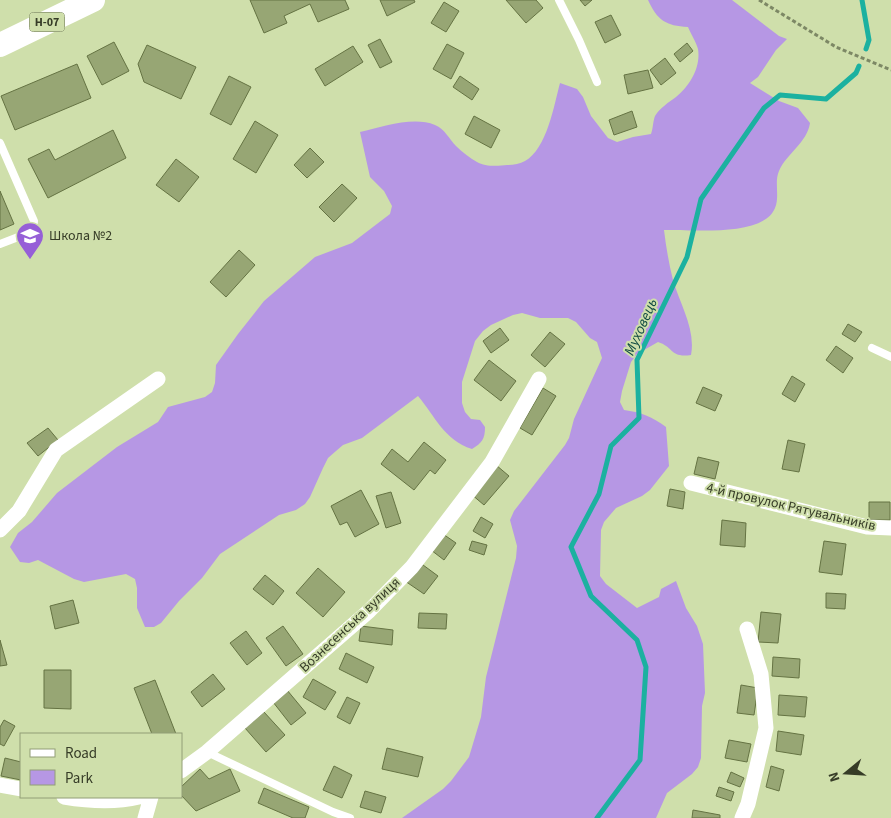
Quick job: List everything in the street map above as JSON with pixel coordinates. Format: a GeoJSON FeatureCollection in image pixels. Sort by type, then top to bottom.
{"type":"FeatureCollection","features":[{"type":"Feature","properties":{"kind":"main road","name":"Н-07"},"geometry":{"type":"LineString","coordinates":[[0,45],[86,1]]}},
{"type":"Feature","properties":{"kind":"street"},"geometry":{"type":"LineString","coordinates":[[0,530],[19,511],[56,450],[158,379]]}},
{"type":"Feature","properties":{"kind":"street","name":"Вознесенська вулиця"},"geometry":{"type":"LineString","coordinates":[[182,770],[207,752],[370,611],[412,567],[492,462],[539,379]]}},
{"type":"Feature","properties":{"kind":"street","name":"4-й провулок Рятувальників"},"geometry":{"type":"LineString","coordinates":[[691,483],[867,527],[891,528]]}},
{"type":"Feature","properties":{"kind":"street"},"geometry":{"type":"LineString","coordinates":[[742,818],[748,804],[766,728],[761,674],[748,629]]}},
{"type":"Feature","properties":{"kind":"street"},"geometry":{"type":"LineString","coordinates":[[0,785],[20,789]]}},
{"type":"Feature","properties":{"kind":"street"},"geometry":{"type":"LineString","coordinates":[[71,798],[84,800],[126,800],[135,798]]}},
{"type":"Feature","properties":{"kind":"street"},"geometry":{"type":"LineString","coordinates":[[145,818],[151,798]]}},
{"type":"Feature","properties":{"kind":"lane"},"geometry":{"type":"LineString","coordinates":[[559,0],[597,82]]}},
{"type":"Feature","properties":{"kind":"lane"},"geometry":{"type":"LineString","coordinates":[[0,143],[34,221],[33,229],[26,234],[0,244]]}},
{"type":"Feature","properties":{"kind":"lane"},"geometry":{"type":"LineString","coordinates":[[872,348],[891,357]]}},
{"type":"Feature","properties":{"kind":"lane"},"geometry":{"type":"LineString","coordinates":[[207,752],[333,812],[350,818]]}},
{"type":"Feature","properties":{"kind":"path"},"geometry":{"type":"LineString","coordinates":[[759,0],[836,47],[891,70]]}},
{"type":"Feature","properties":{"kind":"green space"},"geometry":{"type":"Polygon","coordinates":[[[648,0],[732,0],[779,36],[787,39],[776,50],[758,77],[750,83],[779,101],[798,108],[810,123],[805,136],[779,171],[775,208],[768,218],[756,224],[725,230],[664,230],[673,280],[691,336],[691,355],[676,354],[658,342],[637,354],[631,362],[620,402],[624,410],[656,420],[666,427],[669,466],[650,490],[642,496],[616,508],[604,522],[601,530],[600,576],[606,584],[637,608],[659,597],[661,589],[676,581],[686,608],[697,626],[703,644],[705,693],[702,706],[701,758],[698,767],[692,774],[667,793],[656,818],[402,818],[443,789],[469,757],[481,717],[486,677],[516,558],[517,546],[510,520],[514,511],[569,438],[574,419],[602,358],[597,342],[590,338],[576,322],[568,318],[540,318],[522,313],[491,325],[475,341],[462,382],[462,403],[465,412],[471,419],[480,420],[485,427],[484,438],[478,445],[472,449],[454,440],[441,427],[418,396],[362,438],[343,445],[328,458],[305,504],[296,510],[279,515],[220,554],[202,578],[179,601],[161,623],[154,627],[145,627],[137,608],[135,579],[126,574],[84,582],[74,579],[38,560],[29,563],[20,562],[10,547],[18,533],[32,522],[57,493],[117,447],[158,422],[168,407],[205,397],[212,392],[215,383],[216,365],[264,301],[315,257],[352,243],[390,214],[392,206],[384,191],[370,177],[360,132],[398,123],[426,123],[442,129],[458,148],[480,164],[496,166],[519,164],[533,155],[539,147],[552,114],[560,83],[577,89],[583,97],[591,116],[608,138],[617,142],[651,134],[654,118],[657,113],[681,93],[690,82],[698,63],[698,49],[688,27],[663,21],[655,13],[648,0]]]}},
{"type":"Feature","properties":{"kind":"building"},"geometry":{"type":"Polygon","coordinates":[[[250,0],[345,0],[349,9],[318,22],[310,4],[284,16],[287,23],[264,33],[250,0]]]}},
{"type":"Feature","properties":{"kind":"building"},"geometry":{"type":"Polygon","coordinates":[[[380,0],[414,0],[415,2],[387,16],[380,0]]]}},
{"type":"Feature","properties":{"kind":"building"},"geometry":{"type":"Polygon","coordinates":[[[506,0],[536,0],[543,8],[526,23],[506,0]]]}},
{"type":"Feature","properties":{"kind":"building"},"geometry":{"type":"Polygon","coordinates":[[[580,0],[592,0],[585,6],[580,0]]]}},
{"type":"Feature","properties":{"kind":"building"},"geometry":{"type":"Polygon","coordinates":[[[444,2],[459,11],[446,32],[431,23],[444,2]]]}},
{"type":"Feature","properties":{"kind":"building"},"geometry":{"type":"Polygon","coordinates":[[[611,15],[621,35],[605,43],[595,22],[611,15]]]}},
{"type":"Feature","properties":{"kind":"building"},"geometry":{"type":"Polygon","coordinates":[[[380,39],[392,62],[380,68],[368,45],[380,39]]]}},
{"type":"Feature","properties":{"kind":"building"},"geometry":{"type":"Polygon","coordinates":[[[114,42],[129,71],[102,85],[87,56],[114,42]]]}},
{"type":"Feature","properties":{"kind":"building"},"geometry":{"type":"Polygon","coordinates":[[[687,43],[693,51],[680,62],[674,54],[687,43]]]}},
{"type":"Feature","properties":{"kind":"building"},"geometry":{"type":"Polygon","coordinates":[[[447,44],[464,53],[451,79],[433,69],[447,44]]]}},
{"type":"Feature","properties":{"kind":"building"},"geometry":{"type":"Polygon","coordinates":[[[147,45],[196,67],[181,99],[144,82],[138,64],[147,45]]]}},
{"type":"Feature","properties":{"kind":"building"},"geometry":{"type":"Polygon","coordinates":[[[353,46],[363,62],[325,86],[315,69],[353,46]]]}},
{"type":"Feature","properties":{"kind":"building"},"geometry":{"type":"Polygon","coordinates":[[[665,58],[676,73],[661,85],[650,70],[665,58]]]}},
{"type":"Feature","properties":{"kind":"building"},"geometry":{"type":"Polygon","coordinates":[[[77,64],[91,98],[15,130],[1,96],[77,64]]]}},
{"type":"Feature","properties":{"kind":"building"},"geometry":{"type":"Polygon","coordinates":[[[648,70],[653,88],[628,94],[624,75],[648,70]]]}},
{"type":"Feature","properties":{"kind":"building"},"geometry":{"type":"Polygon","coordinates":[[[229,76],[251,87],[231,125],[210,114],[229,76]]]}},
{"type":"Feature","properties":{"kind":"building"},"geometry":{"type":"Polygon","coordinates":[[[460,76],[479,89],[472,100],[453,87],[460,76]]]}},
{"type":"Feature","properties":{"kind":"building"},"geometry":{"type":"Polygon","coordinates":[[[632,111],[637,127],[614,135],[609,120],[632,111]]]}},
{"type":"Feature","properties":{"kind":"building"},"geometry":{"type":"Polygon","coordinates":[[[474,116],[500,130],[491,148],[465,134],[474,116]]]}},
{"type":"Feature","properties":{"kind":"building"},"geometry":{"type":"Polygon","coordinates":[[[255,121],[278,135],[256,173],[233,159],[255,121]]]}},
{"type":"Feature","properties":{"kind":"building"},"geometry":{"type":"Polygon","coordinates":[[[113,130],[126,158],[48,198],[28,159],[49,149],[55,160],[113,130]]]}},
{"type":"Feature","properties":{"kind":"building"},"geometry":{"type":"Polygon","coordinates":[[[310,148],[324,162],[307,178],[294,165],[310,148]]]}},
{"type":"Feature","properties":{"kind":"building"},"geometry":{"type":"Polygon","coordinates":[[[176,159],[199,177],[179,202],[156,185],[176,159]]]}},
{"type":"Feature","properties":{"kind":"building"},"geometry":{"type":"Polygon","coordinates":[[[342,184],[357,198],[334,222],[319,207],[342,184]]]}},
{"type":"Feature","properties":{"kind":"building"},"geometry":{"type":"Polygon","coordinates":[[[0,191],[14,224],[0,230],[0,191]]]}},
{"type":"Feature","properties":{"kind":"building"},"geometry":{"type":"Polygon","coordinates":[[[239,250],[255,265],[226,297],[210,282],[239,250]]]}},
{"type":"Feature","properties":{"kind":"building"},"geometry":{"type":"Polygon","coordinates":[[[848,324],[862,332],[855,342],[842,334],[848,324]]]}},
{"type":"Feature","properties":{"kind":"building"},"geometry":{"type":"Polygon","coordinates":[[[500,328],[509,340],[491,353],[483,341],[500,328]]]}},
{"type":"Feature","properties":{"kind":"building"},"geometry":{"type":"Polygon","coordinates":[[[550,332],[565,344],[545,367],[531,355],[550,332]]]}},
{"type":"Feature","properties":{"kind":"building"},"geometry":{"type":"Polygon","coordinates":[[[836,346],[853,358],[843,373],[826,360],[836,346]]]}},
{"type":"Feature","properties":{"kind":"building"},"geometry":{"type":"Polygon","coordinates":[[[489,360],[516,381],[501,401],[474,380],[489,360]]]}},
{"type":"Feature","properties":{"kind":"building"},"geometry":{"type":"Polygon","coordinates":[[[792,376],[805,384],[795,402],[782,394],[792,376]]]}},
{"type":"Feature","properties":{"kind":"building"},"geometry":{"type":"Polygon","coordinates":[[[703,387],[722,395],[715,411],[696,403],[703,387]]]}},
{"type":"Feature","properties":{"kind":"building"},"geometry":{"type":"Polygon","coordinates":[[[543,388],[556,396],[532,435],[520,428],[543,388]]]}},
{"type":"Feature","properties":{"kind":"building"},"geometry":{"type":"Polygon","coordinates":[[[48,428],[58,440],[38,456],[27,443],[48,428]]]}},
{"type":"Feature","properties":{"kind":"building"},"geometry":{"type":"Polygon","coordinates":[[[788,440],[805,444],[799,472],[782,469],[788,440]]]}},
{"type":"Feature","properties":{"kind":"building"},"geometry":{"type":"Polygon","coordinates":[[[424,442],[446,460],[435,474],[430,470],[414,490],[381,464],[392,449],[408,462],[424,442]]]}},
{"type":"Feature","properties":{"kind":"building"},"geometry":{"type":"Polygon","coordinates":[[[698,457],[719,462],[715,479],[694,474],[698,457]]]}},
{"type":"Feature","properties":{"kind":"building"},"geometry":{"type":"Polygon","coordinates":[[[496,465],[509,476],[484,505],[471,494],[496,465]]]}},
{"type":"Feature","properties":{"kind":"building"},"geometry":{"type":"Polygon","coordinates":[[[670,489],[685,492],[683,509],[667,506],[670,489]]]}},
{"type":"Feature","properties":{"kind":"building"},"geometry":{"type":"Polygon","coordinates":[[[361,490],[379,524],[355,537],[347,522],[340,525],[331,506],[361,490]]]}},
{"type":"Feature","properties":{"kind":"building"},"geometry":{"type":"Polygon","coordinates":[[[391,492],[401,523],[386,528],[376,496],[391,492]]]}},
{"type":"Feature","properties":{"kind":"building"},"geometry":{"type":"Polygon","coordinates":[[[869,502],[890,502],[890,520],[869,520],[869,502]]]}},
{"type":"Feature","properties":{"kind":"building"},"geometry":{"type":"Polygon","coordinates":[[[481,517],[493,524],[485,538],[473,531],[481,517]]]}},
{"type":"Feature","properties":{"kind":"building"},"geometry":{"type":"Polygon","coordinates":[[[722,520],[746,523],[745,547],[720,545],[722,520]]]}},
{"type":"Feature","properties":{"kind":"building"},"geometry":{"type":"Polygon","coordinates":[[[443,534],[456,543],[444,560],[431,550],[443,534]]]}},
{"type":"Feature","properties":{"kind":"building"},"geometry":{"type":"Polygon","coordinates":[[[472,541],[487,545],[484,555],[469,550],[472,541]]]}},
{"type":"Feature","properties":{"kind":"building"},"geometry":{"type":"Polygon","coordinates":[[[824,541],[846,544],[842,575],[819,572],[824,541]]]}},
{"type":"Feature","properties":{"kind":"building"},"geometry":{"type":"Polygon","coordinates":[[[419,562],[438,576],[424,594],[405,581],[419,562]]]}},
{"type":"Feature","properties":{"kind":"building"},"geometry":{"type":"Polygon","coordinates":[[[318,568],[345,592],[323,617],[296,593],[318,568]]]}},
{"type":"Feature","properties":{"kind":"building"},"geometry":{"type":"Polygon","coordinates":[[[265,575],[284,591],[273,605],[253,589],[265,575]]]}},
{"type":"Feature","properties":{"kind":"building"},"geometry":{"type":"Polygon","coordinates":[[[826,593],[846,594],[845,609],[826,608],[826,593]]]}},
{"type":"Feature","properties":{"kind":"building"},"geometry":{"type":"Polygon","coordinates":[[[73,600],[79,623],[55,629],[50,606],[73,600]]]}},
{"type":"Feature","properties":{"kind":"building"},"geometry":{"type":"Polygon","coordinates":[[[761,612],[781,614],[778,643],[758,642],[761,612]]]}},
{"type":"Feature","properties":{"kind":"building"},"geometry":{"type":"Polygon","coordinates":[[[419,613],[447,614],[446,629],[418,628],[419,613]]]}},
{"type":"Feature","properties":{"kind":"building"},"geometry":{"type":"Polygon","coordinates":[[[283,626],[303,654],[286,666],[266,638],[283,626]]]}},
{"type":"Feature","properties":{"kind":"building"},"geometry":{"type":"Polygon","coordinates":[[[361,626],[393,630],[392,645],[359,641],[361,626]]]}},
{"type":"Feature","properties":{"kind":"building"},"geometry":{"type":"Polygon","coordinates":[[[246,631],[262,653],[247,665],[230,643],[246,631]]]}},
{"type":"Feature","properties":{"kind":"building"},"geometry":{"type":"Polygon","coordinates":[[[0,640],[7,665],[0,666],[0,640]]]}},
{"type":"Feature","properties":{"kind":"building"},"geometry":{"type":"Polygon","coordinates":[[[346,653],[374,667],[367,683],[339,669],[346,653]]]}},
{"type":"Feature","properties":{"kind":"building"},"geometry":{"type":"Polygon","coordinates":[[[773,657],[800,659],[799,678],[772,676],[773,657]]]}},
{"type":"Feature","properties":{"kind":"building"},"geometry":{"type":"Polygon","coordinates":[[[44,670],[71,670],[71,709],[44,708],[44,670]]]}},
{"type":"Feature","properties":{"kind":"building"},"geometry":{"type":"Polygon","coordinates":[[[213,674],[225,689],[202,707],[191,692],[213,674]]]}},
{"type":"Feature","properties":{"kind":"building"},"geometry":{"type":"Polygon","coordinates":[[[313,679],[336,692],[325,710],[303,697],[313,679]]]}},
{"type":"Feature","properties":{"kind":"building"},"geometry":{"type":"Polygon","coordinates":[[[155,680],[176,733],[152,733],[134,688],[155,680]]]}},
{"type":"Feature","properties":{"kind":"building"},"geometry":{"type":"Polygon","coordinates":[[[741,685],[758,688],[754,715],[737,713],[741,685]]]}},
{"type":"Feature","properties":{"kind":"building"},"geometry":{"type":"Polygon","coordinates":[[[287,690],[306,713],[291,725],[273,702],[287,690]]]}},
{"type":"Feature","properties":{"kind":"building"},"geometry":{"type":"Polygon","coordinates":[[[779,695],[807,697],[805,717],[778,715],[779,695]]]}},
{"type":"Feature","properties":{"kind":"building"},"geometry":{"type":"Polygon","coordinates":[[[347,697],[360,703],[350,724],[337,717],[347,697]]]}},
{"type":"Feature","properties":{"kind":"building"},"geometry":{"type":"Polygon","coordinates":[[[264,712],[285,735],[266,752],[245,728],[264,712]]]}},
{"type":"Feature","properties":{"kind":"building"},"geometry":{"type":"Polygon","coordinates":[[[4,720],[15,726],[4,746],[0,744],[0,727],[4,720]]]}},
{"type":"Feature","properties":{"kind":"building"},"geometry":{"type":"Polygon","coordinates":[[[778,731],[804,735],[801,755],[776,751],[778,731]]]}},
{"type":"Feature","properties":{"kind":"building"},"geometry":{"type":"Polygon","coordinates":[[[729,740],[751,744],[747,762],[725,758],[729,740]]]}},
{"type":"Feature","properties":{"kind":"building"},"geometry":{"type":"Polygon","coordinates":[[[387,748],[423,757],[418,777],[382,769],[387,748]]]}},
{"type":"Feature","properties":{"kind":"building"},"geometry":{"type":"Polygon","coordinates":[[[5,758],[20,762],[20,780],[1,776],[5,758]]]}},
{"type":"Feature","properties":{"kind":"building"},"geometry":{"type":"Polygon","coordinates":[[[334,766],[352,775],[342,798],[323,790],[334,766]]]}},
{"type":"Feature","properties":{"kind":"building"},"geometry":{"type":"Polygon","coordinates":[[[771,766],[784,770],[779,791],[766,787],[771,766]]]}},
{"type":"Feature","properties":{"kind":"building"},"geometry":{"type":"Polygon","coordinates":[[[200,769],[209,779],[230,769],[240,791],[196,811],[182,796],[182,786],[200,769]]]}},
{"type":"Feature","properties":{"kind":"building"},"geometry":{"type":"Polygon","coordinates":[[[731,772],[744,778],[740,787],[727,782],[731,772]]]}},
{"type":"Feature","properties":{"kind":"building"},"geometry":{"type":"Polygon","coordinates":[[[719,787],[734,792],[731,801],[716,796],[719,787]]]}},
{"type":"Feature","properties":{"kind":"building"},"geometry":{"type":"Polygon","coordinates":[[[264,788],[309,807],[305,818],[293,818],[258,803],[264,788]]]}},
{"type":"Feature","properties":{"kind":"building"},"geometry":{"type":"Polygon","coordinates":[[[365,791],[386,797],[381,813],[360,807],[365,791]]]}},
{"type":"Feature","properties":{"kind":"building"},"geometry":{"type":"Polygon","coordinates":[[[693,810],[720,815],[720,818],[692,818],[693,810]]]}},
{"type":"Feature","properties":{"kind":"waterway","name":"Муховець"},"geometry":{"type":"LineString","coordinates":[[862,0],[869,40],[866,49]]}},
{"type":"Feature","properties":{"kind":"waterway","name":"Муховець"},"geometry":{"type":"LineString","coordinates":[[597,818],[640,760],[646,667],[637,640],[591,596],[571,547],[599,494],[611,446],[639,418],[637,360],[687,257],[701,199],[764,108],[780,95],[826,99],[856,73],[859,66]]}},
{"type":"Feature","properties":{"kind":"place","name":"Школа №2"},"geometry":{"type":"Point","coordinates":[30,260]}}]}
